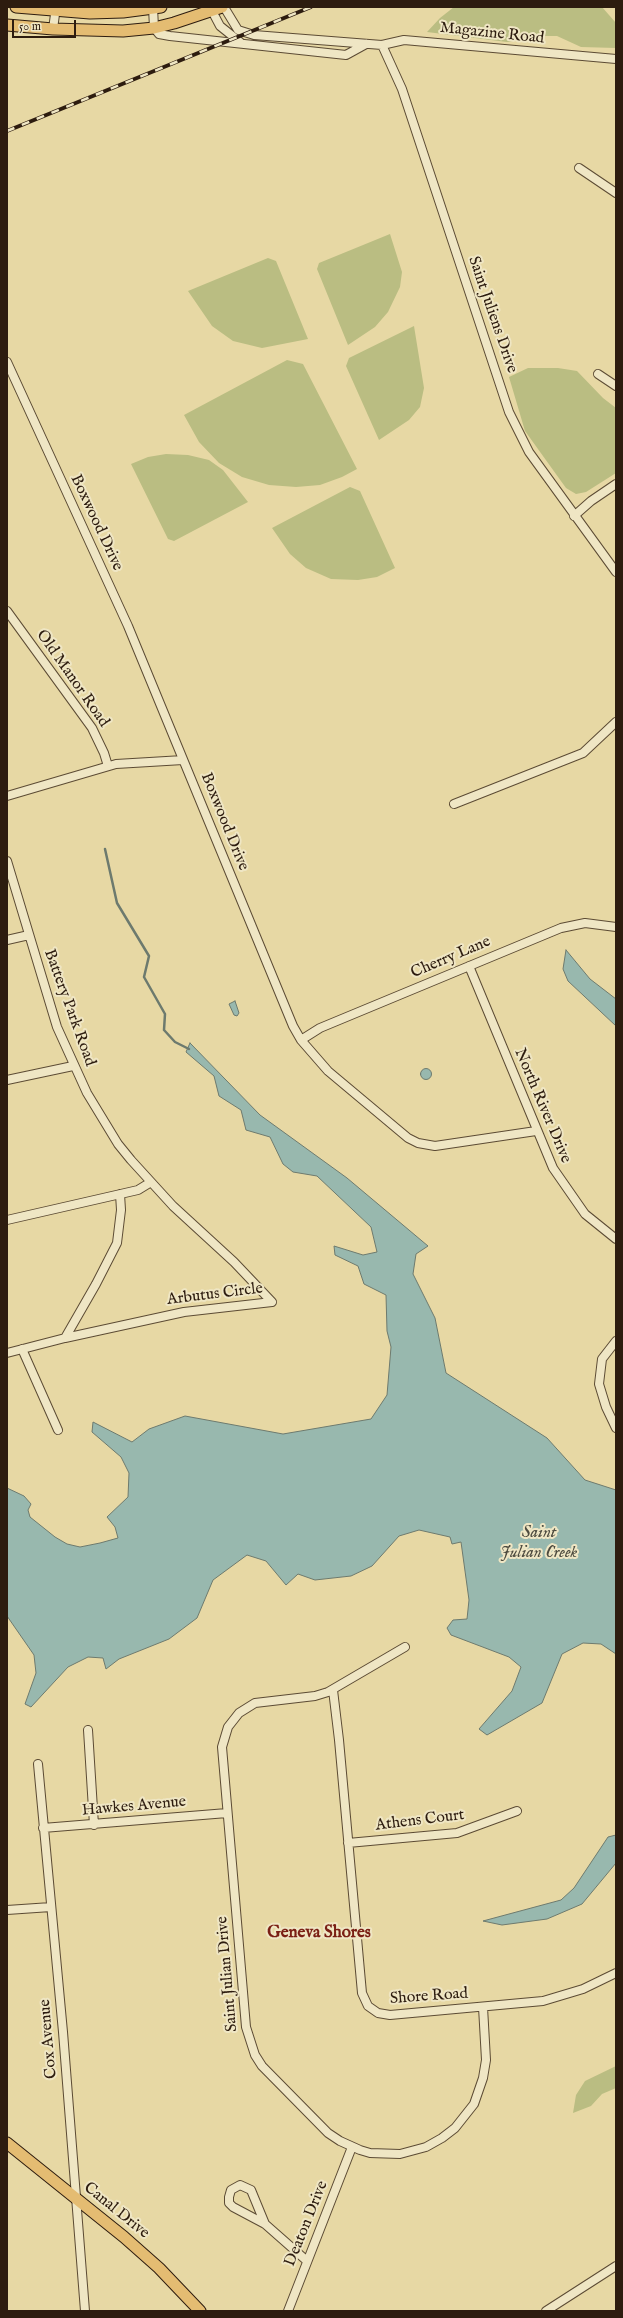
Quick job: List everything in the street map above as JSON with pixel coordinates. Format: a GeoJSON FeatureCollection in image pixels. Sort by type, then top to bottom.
{"type":"FeatureCollection","features":[{"type":"Feature","properties":{"kind":"main road"},"geometry":{"type":"LineString","coordinates":[[16,7],[56,8],[90,13],[156,8]]}},
{"type":"Feature","properties":{"kind":"main road"},"geometry":{"type":"LineString","coordinates":[[7,25],[53,29],[123,31],[154,28],[217,8]]}},
{"type":"Feature","properties":{"kind":"main road","name":"Canal Drive"},"geometry":{"type":"LineString","coordinates":[[7,2143],[160,2268],[200,2311]]}},
{"type":"Feature","properties":{"kind":"street"},"geometry":{"type":"LineString","coordinates":[[53,29],[56,8]]}},
{"type":"Feature","properties":{"kind":"street"},"geometry":{"type":"LineString","coordinates":[[156,8],[154,28],[158,34],[346,55],[366,44]]}},
{"type":"Feature","properties":{"kind":"street"},"geometry":{"type":"LineString","coordinates":[[217,8],[226,32],[244,44]]}},
{"type":"Feature","properties":{"kind":"street","name":"Magazine Road"},"geometry":{"type":"LineString","coordinates":[[217,8],[234,25],[246,34],[382,45],[404,40],[616,59]]}},
{"type":"Feature","properties":{"kind":"street","name":"Saint Juliens Drive"},"geometry":{"type":"LineString","coordinates":[[382,45],[402,89],[509,412],[528,452],[616,572]]}},
{"type":"Feature","properties":{"kind":"street"},"geometry":{"type":"LineString","coordinates":[[579,168],[616,193]]}},
{"type":"Feature","properties":{"kind":"street","name":"Boxwood Drive"},"geometry":{"type":"LineString","coordinates":[[7,362],[128,626],[293,1026],[301,1040],[328,1071],[408,1138],[418,1143],[435,1146],[536,1131]]}},
{"type":"Feature","properties":{"kind":"street"},"geometry":{"type":"LineString","coordinates":[[598,374],[616,386]]}},
{"type":"Feature","properties":{"kind":"street"},"geometry":{"type":"LineString","coordinates":[[574,516],[591,501],[616,484]]}},
{"type":"Feature","properties":{"kind":"street","name":"Old Manor Road"},"geometry":{"type":"LineString","coordinates":[[7,611],[92,728],[104,753],[108,766]]}},
{"type":"Feature","properties":{"kind":"street"},"geometry":{"type":"LineString","coordinates":[[454,804],[583,753],[616,722]]}},
{"type":"Feature","properties":{"kind":"street"},"geometry":{"type":"LineString","coordinates":[[7,796],[108,766],[139,762],[183,760]]}},
{"type":"Feature","properties":{"kind":"street","name":"Battery Park Road"},"geometry":{"type":"LineString","coordinates":[[7,861],[45,992],[73,1066],[87,1093],[118,1144],[151,1182]]}},
{"type":"Feature","properties":{"kind":"street","name":"Cherry Lane"},"geometry":{"type":"LineString","coordinates":[[301,1040],[320,1028],[574,924],[598,923],[616,927]]}},
{"type":"Feature","properties":{"kind":"street"},"geometry":{"type":"LineString","coordinates":[[7,940],[29,935]]}},
{"type":"Feature","properties":{"kind":"street","name":"North River Drive"},"geometry":{"type":"LineString","coordinates":[[469,966],[536,1131],[553,1168],[571,1197],[585,1214],[616,1239]]}},
{"type":"Feature","properties":{"kind":"street"},"geometry":{"type":"LineString","coordinates":[[7,1080],[73,1066]]}},
{"type":"Feature","properties":{"kind":"street"},"geometry":{"type":"LineString","coordinates":[[7,1220],[138,1190],[151,1182]]}},
{"type":"Feature","properties":{"kind":"street","name":"Arbutus Circle"},"geometry":{"type":"LineString","coordinates":[[66,1338],[184,1312],[272,1302],[151,1182]]}},
{"type":"Feature","properties":{"kind":"street"},"geometry":{"type":"LineString","coordinates":[[7,1353],[66,1338],[117,1243],[121,1216],[120,1194]]}},
{"type":"Feature","properties":{"kind":"street"},"geometry":{"type":"LineString","coordinates":[[616,1341],[602,1359],[599,1384],[606,1407],[616,1428]]}},
{"type":"Feature","properties":{"kind":"street"},"geometry":{"type":"LineString","coordinates":[[22,1349],[58,1430]]}},
{"type":"Feature","properties":{"kind":"street","name":"Saint Julian Drive"},"geometry":{"type":"LineString","coordinates":[[405,1647],[333,1690],[315,1696],[260,1702],[246,1707],[232,1720],[224,1735],[222,1747],[227,1813],[248,2040],[262,2066],[328,2133],[352,2147],[370,2153],[389,2154],[410,2152],[438,2141],[455,2128],[474,2104],[484,2078],[486,2050],[483,2006]]}},
{"type":"Feature","properties":{"kind":"street","name":"Shore Road"},"geometry":{"type":"LineString","coordinates":[[333,1690],[339,1740],[362,1993],[368,2006],[378,2013],[390,2015],[558,1998],[583,1989],[616,1973]]}},
{"type":"Feature","properties":{"kind":"street"},"geometry":{"type":"LineString","coordinates":[[88,1730],[94,1824]]}},
{"type":"Feature","properties":{"kind":"street","name":"Cox Avenue"},"geometry":{"type":"LineString","coordinates":[[38,1764],[77,2200],[85,2311]]}},
{"type":"Feature","properties":{"kind":"street","name":"Athens Court"},"geometry":{"type":"LineString","coordinates":[[348,1843],[457,1832],[517,1811]]}},
{"type":"Feature","properties":{"kind":"street","name":"Hawkes Avenue"},"geometry":{"type":"LineString","coordinates":[[43,1828],[227,1813]]}},
{"type":"Feature","properties":{"kind":"street"},"geometry":{"type":"LineString","coordinates":[[7,1910],[51,1906]]}},
{"type":"Feature","properties":{"kind":"street","name":"Deaton Drive"},"geometry":{"type":"LineString","coordinates":[[288,2311],[352,2147]]}},
{"type":"Feature","properties":{"kind":"street"},"geometry":{"type":"LineString","coordinates":[[265,2224],[251,2190],[240,2185],[231,2190],[229,2197],[233,2207],[265,2224],[307,2262]]}},
{"type":"Feature","properties":{"kind":"street"},"geometry":{"type":"LineString","coordinates":[[546,2311],[616,2266]]}},
{"type":"Feature","properties":{"kind":"green space"},"geometry":{"type":"Polygon","coordinates":[[[454,7],[602,7],[616,23],[616,48],[581,47],[557,36],[543,36],[507,42],[427,32],[440,18],[454,7]]]}},
{"type":"Feature","properties":{"kind":"green space"},"geometry":{"type":"Polygon","coordinates":[[[390,234],[402,272],[400,287],[388,312],[375,327],[348,345],[317,269],[319,263],[390,234]]]}},
{"type":"Feature","properties":{"kind":"green space"},"geometry":{"type":"Polygon","coordinates":[[[268,258],[276,261],[308,339],[262,348],[233,341],[212,326],[188,291],[268,258]]]}},
{"type":"Feature","properties":{"kind":"green space"},"geometry":{"type":"Polygon","coordinates":[[[414,326],[424,388],[420,407],[409,420],[379,440],[346,366],[349,358],[414,326]]]}},
{"type":"Feature","properties":{"kind":"green space"},"geometry":{"type":"Polygon","coordinates":[[[287,360],[303,364],[357,469],[342,477],[320,485],[296,487],[269,485],[242,477],[219,463],[199,442],[184,415],[287,360]]]}},
{"type":"Feature","properties":{"kind":"green space"},"geometry":{"type":"Polygon","coordinates":[[[528,368],[558,368],[577,371],[603,398],[616,408],[616,473],[586,492],[576,494],[566,488],[525,431],[509,377],[528,368]]]}},
{"type":"Feature","properties":{"kind":"green space"},"geometry":{"type":"Polygon","coordinates":[[[166,454],[188,455],[209,460],[223,470],[248,502],[174,541],[168,539],[131,464],[148,457],[166,454]]]}},
{"type":"Feature","properties":{"kind":"green space"},"geometry":{"type":"Polygon","coordinates":[[[350,487],[360,491],[395,568],[377,577],[358,580],[331,579],[306,568],[290,554],[272,528],[350,487]]]}},
{"type":"Feature","properties":{"kind":"green space"},"geometry":{"type":"Polygon","coordinates":[[[616,2066],[616,2088],[602,2094],[591,2106],[573,2113],[576,2095],[585,2081],[616,2066]]]}},
{"type":"Feature","properties":{"kind":"water"},"geometry":{"type":"Polygon","coordinates":[[[566,950],[590,979],[616,999],[616,1026],[568,981],[563,969],[566,950]]]}},
{"type":"Feature","properties":{"kind":"water"},"geometry":{"type":"Polygon","coordinates":[[[235,1001],[239,1013],[237,1016],[234,1015],[229,1004],[235,1001]]]}},
{"type":"Feature","properties":{"kind":"water","name":"Saint Julian Creek"},"geometry":{"type":"Polygon","coordinates":[[[190,1043],[260,1115],[347,1178],[428,1246],[416,1254],[413,1274],[435,1318],[446,1373],[547,1438],[585,1480],[616,1490],[616,1654],[601,1644],[583,1643],[562,1654],[542,1703],[487,1735],[479,1729],[512,1691],[521,1667],[509,1657],[451,1635],[447,1628],[453,1620],[467,1619],[469,1600],[461,1542],[452,1544],[450,1537],[419,1530],[399,1536],[372,1566],[351,1576],[315,1580],[298,1574],[286,1585],[266,1561],[247,1555],[213,1580],[197,1618],[169,1639],[119,1659],[106,1669],[103,1658],[88,1657],[68,1667],[31,1707],[25,1704],[36,1673],[34,1655],[7,1616],[7,1488],[24,1496],[31,1504],[28,1510],[30,1517],[55,1537],[67,1544],[80,1547],[100,1543],[118,1538],[115,1527],[107,1517],[128,1497],[129,1473],[121,1457],[92,1432],[93,1422],[132,1442],[149,1429],[185,1416],[283,1434],[371,1419],[387,1395],[391,1347],[387,1331],[386,1295],[364,1284],[358,1266],[335,1255],[334,1246],[363,1255],[377,1252],[371,1227],[317,1176],[293,1172],[283,1164],[270,1137],[246,1130],[241,1110],[219,1096],[214,1076],[186,1052],[190,1043]]]}},
{"type":"Feature","properties":{"kind":"water"},"geometry":{"type":"Polygon","coordinates":[[[424,1069],[428,1069],[430,1070],[430,1078],[424,1079],[421,1076],[421,1072],[424,1069]]]}},
{"type":"Feature","properties":{"kind":"water"},"geometry":{"type":"Polygon","coordinates":[[[616,1835],[616,1863],[582,1904],[547,1919],[502,1925],[483,1921],[561,1900],[574,1888],[608,1837],[616,1835]]]}},
{"type":"Feature","properties":{"kind":"waterway"},"geometry":{"type":"LineString","coordinates":[[105,849],[117,903],[149,956],[144,977],[165,1014],[164,1030],[175,1042],[189,1049]]}},
{"type":"Feature","properties":{"kind":"railway"},"geometry":{"type":"LineString","coordinates":[[7,131],[311,7]]}},
{"type":"Feature","properties":{"kind":"district","name":"Geneva Shores"},"geometry":{"type":"Point","coordinates":[319,1934]}}]}
